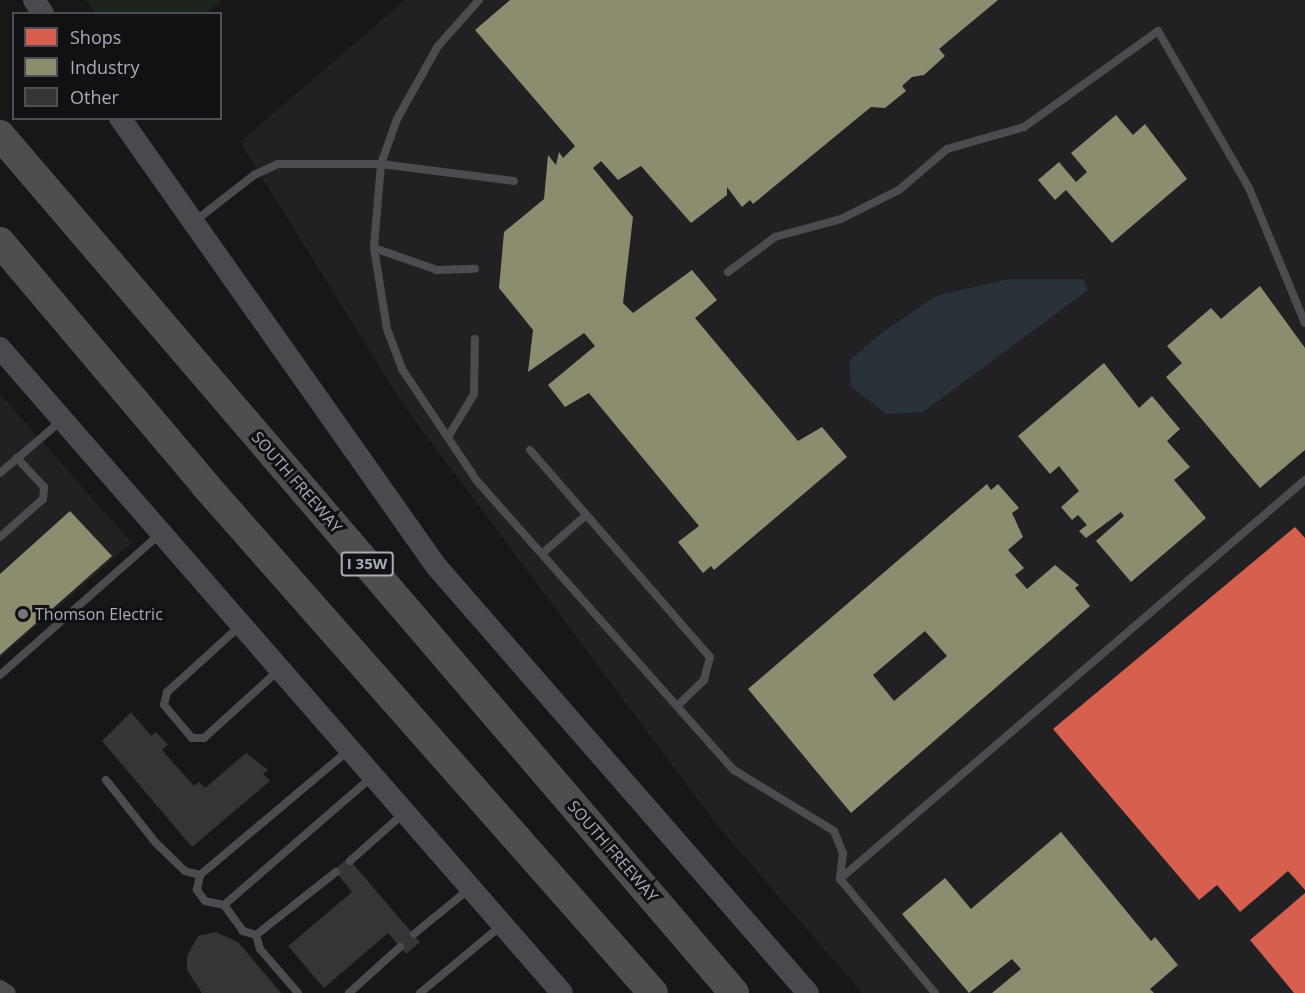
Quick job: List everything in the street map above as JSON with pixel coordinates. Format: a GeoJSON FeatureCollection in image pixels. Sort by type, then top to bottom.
{"type":"FeatureCollection","features":[{"type":"Feature","properties":{"kind":"highway","name":"SOUTH FREEWAY"},"geometry":{"type":"LineString","coordinates":[[0,135],[734,993]]}},
{"type":"Feature","properties":{"kind":"highway"},"geometry":{"type":"LineString","coordinates":[[0,242],[205,485],[653,993]]}},
{"type":"Feature","properties":{"kind":"main road"},"geometry":{"type":"LineString","coordinates":[[121,120],[195,221],[435,567],[808,993]]}},
{"type":"Feature","properties":{"kind":"main road"},"geometry":{"type":"LineString","coordinates":[[0,348],[562,993]]}},
{"type":"Feature","properties":{"kind":"street"},"geometry":{"type":"LineString","coordinates":[[0,988],[8,993]]}},
{"type":"Feature","properties":{"kind":"lane"},"geometry":{"type":"LineString","coordinates":[[479,0],[438,46],[397,119],[381,164],[374,248],[387,329],[402,369],[477,481],[679,704],[734,770],[834,831],[843,853],[840,879],[934,993]]}},
{"type":"Feature","properties":{"kind":"lane"},"geometry":{"type":"LineString","coordinates":[[728,272],[775,237],[841,219],[899,190],[947,149],[1024,127],[1158,31],[1249,188],[1305,323]]}},
{"type":"Feature","properties":{"kind":"lane"},"geometry":{"type":"LineString","coordinates":[[195,221],[254,175],[278,164],[381,164],[513,181]]}},
{"type":"Feature","properties":{"kind":"lane"},"geometry":{"type":"LineString","coordinates":[[374,248],[437,270],[475,269]]}},
{"type":"Feature","properties":{"kind":"lane"},"geometry":{"type":"LineString","coordinates":[[448,437],[474,394],[476,339]]}},
{"type":"Feature","properties":{"kind":"lane"},"geometry":{"type":"LineString","coordinates":[[0,473],[62,420]]}},
{"type":"Feature","properties":{"kind":"lane"},"geometry":{"type":"LineString","coordinates":[[530,450],[585,516],[710,657],[704,680],[679,704]]}},
{"type":"Feature","properties":{"kind":"lane"},"geometry":{"type":"LineString","coordinates":[[0,537],[43,499],[44,487],[17,458]]}},
{"type":"Feature","properties":{"kind":"lane"},"geometry":{"type":"LineString","coordinates":[[840,879],[1305,480]]}},
{"type":"Feature","properties":{"kind":"lane"},"geometry":{"type":"LineString","coordinates":[[543,553],[585,516]]}},
{"type":"Feature","properties":{"kind":"lane"},"geometry":{"type":"LineString","coordinates":[[0,675],[161,533]]}},
{"type":"Feature","properties":{"kind":"lane"},"geometry":{"type":"LineString","coordinates":[[241,625],[167,692],[164,705],[192,738],[204,738],[280,670]]}},
{"type":"Feature","properties":{"kind":"lane"},"geometry":{"type":"LineString","coordinates":[[256,935],[243,932],[224,905],[205,901],[197,890],[200,875],[349,749]]}},
{"type":"Feature","properties":{"kind":"lane"},"geometry":{"type":"LineString","coordinates":[[224,905],[373,776]]}},
{"type":"Feature","properties":{"kind":"lane"},"geometry":{"type":"LineString","coordinates":[[106,780],[156,843],[185,871],[200,875]]}},
{"type":"Feature","properties":{"kind":"lane"},"geometry":{"type":"LineString","coordinates":[[350,861],[405,812]]}},
{"type":"Feature","properties":{"kind":"lane"},"geometry":{"type":"LineString","coordinates":[[256,935],[336,872]]}},
{"type":"Feature","properties":{"kind":"lane"},"geometry":{"type":"LineString","coordinates":[[414,934],[471,888]]}},
{"type":"Feature","properties":{"kind":"lane"},"geometry":{"type":"LineString","coordinates":[[420,993],[502,925]]}},
{"type":"Feature","properties":{"kind":"lane"},"geometry":{"type":"LineString","coordinates":[[256,935],[260,949],[298,993]]}},
{"type":"Feature","properties":{"kind":"lane"},"geometry":{"type":"LineString","coordinates":[[349,993],[400,947]]}},
{"type":"Feature","properties":{"kind":"shaded area"},"geometry":{"type":"Polygon","coordinates":[[[86,0],[222,0],[207,12],[95,12],[86,0]]]}},
{"type":"Feature","properties":{"kind":"shaded area"},"geometry":{"type":"Polygon","coordinates":[[[405,0],[1305,0],[1305,993],[862,993],[716,824],[402,403],[240,142],[405,0]]]}},
{"type":"Feature","properties":{"kind":"shaded area"},"geometry":{"type":"Polygon","coordinates":[[[1009,279],[1083,279],[1088,290],[923,412],[886,414],[851,386],[849,361],[880,334],[936,296],[1009,279]]]}},
{"type":"Feature","properties":{"kind":"shaded area"},"geometry":{"type":"Polygon","coordinates":[[[0,394],[132,543],[0,658],[0,394]]]}},
{"type":"Feature","properties":{"kind":"building: Shops"},"geometry":{"type":"Polygon","coordinates":[[[1295,527],[1305,538],[1305,890],[1288,871],[1240,912],[1217,885],[1199,900],[1053,729],[1295,527]]]}},
{"type":"Feature","properties":{"kind":"building: Shops"},"geometry":{"type":"Polygon","coordinates":[[[1305,893],[1305,993],[1294,993],[1250,940],[1305,893]]]}},
{"type":"Feature","properties":{"kind":"building: Industry"},"geometry":{"type":"Polygon","coordinates":[[[510,0],[998,0],[939,49],[945,56],[924,75],[912,77],[902,86],[906,91],[885,108],[871,107],[753,204],[750,200],[742,207],[727,187],[727,195],[691,223],[641,166],[618,180],[601,161],[593,168],[633,217],[623,303],[633,313],[692,270],[717,300],[695,318],[798,441],[822,427],[847,457],[714,570],[711,566],[703,573],[678,542],[699,526],[589,393],[565,407],[548,385],[595,346],[584,333],[528,372],[533,330],[499,288],[504,232],[544,199],[548,155],[556,165],[559,152],[563,158],[575,146],[475,30],[510,0]]]}},
{"type":"Feature","properties":{"kind":"building: Industry"},"geometry":{"type":"Polygon","coordinates":[[[1116,115],[1133,135],[1145,124],[1187,179],[1112,243],[1066,190],[1055,200],[1038,180],[1059,162],[1076,182],[1087,172],[1071,153],[1116,115]]]}},
{"type":"Feature","properties":{"kind":"building: Industry"},"geometry":{"type":"Polygon","coordinates":[[[1260,286],[1305,348],[1305,450],[1260,488],[1166,377],[1182,363],[1167,346],[1211,308],[1221,319],[1260,286]]]}},
{"type":"Feature","properties":{"kind":"building: Industry"},"geometry":{"type":"Polygon","coordinates":[[[1104,363],[1139,408],[1152,396],[1180,429],[1167,441],[1190,467],[1174,480],[1206,518],[1131,582],[1096,541],[1124,516],[1121,512],[1086,538],[1079,531],[1087,525],[1078,515],[1072,520],[1061,507],[1079,491],[1059,466],[1050,474],[1018,436],[1104,363]]]}},
{"type":"Feature","properties":{"kind":"building: Industry"},"geometry":{"type":"Polygon","coordinates":[[[987,484],[991,490],[998,484],[1019,508],[1012,513],[1023,537],[1008,550],[1024,568],[1015,575],[1027,589],[1055,565],[1079,585],[1075,588],[1090,606],[851,813],[748,689],[987,484]],[[925,631],[873,675],[894,701],[947,656],[925,631]]]}},
{"type":"Feature","properties":{"kind":"building: Industry","name":"Thomson Electric"},"geometry":{"type":"Polygon","coordinates":[[[70,511],[112,556],[0,655],[0,574],[70,511]]]}},
{"type":"Feature","properties":{"kind":"building: Industry"},"geometry":{"type":"Polygon","coordinates":[[[1061,832],[1151,941],[1155,937],[1178,965],[1150,989],[1154,993],[992,993],[1021,969],[1012,959],[969,993],[902,914],[945,878],[971,909],[1061,832]]]}},
{"type":"Feature","properties":{"kind":"building: Other"},"geometry":{"type":"Polygon","coordinates":[[[131,712],[151,736],[156,732],[168,745],[162,750],[194,786],[199,782],[205,788],[246,753],[268,770],[263,774],[270,781],[192,847],[102,741],[131,712]]]}},
{"type":"Feature","properties":{"kind":"building: Other"},"geometry":{"type":"Polygon","coordinates":[[[348,858],[420,942],[406,954],[388,933],[324,988],[288,946],[352,892],[334,870],[348,858]]]}},
{"type":"Feature","properties":{"kind":"building: Other"},"geometry":{"type":"Polygon","coordinates":[[[215,932],[238,942],[281,993],[202,993],[187,970],[187,956],[198,936],[215,932]]]}},
{"type":"Feature","properties":{"kind":"place","name":"Thomson Electric"},"geometry":{"type":"Point","coordinates":[23,614]}}]}
